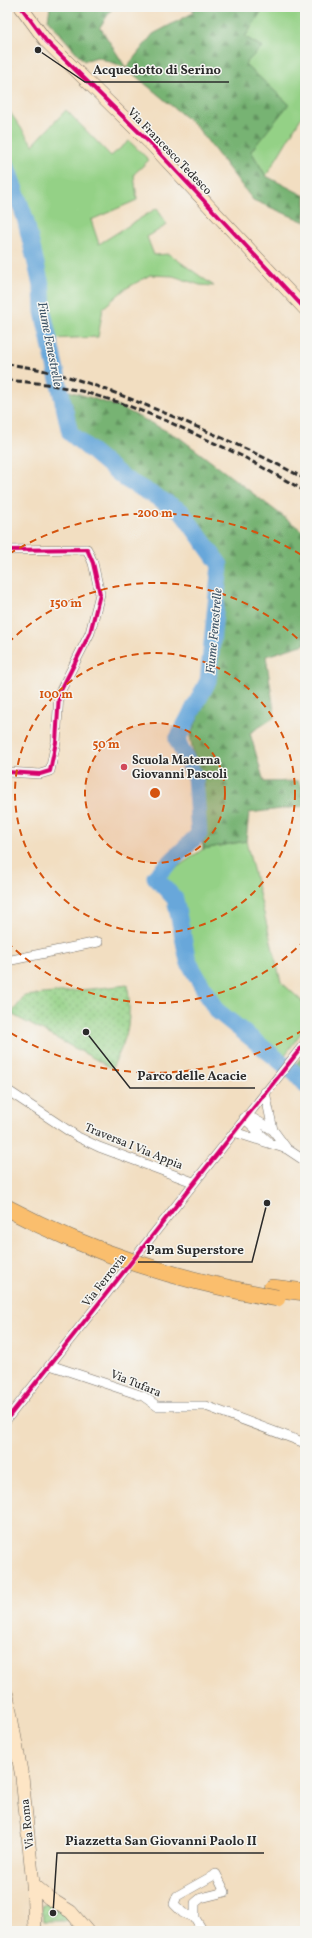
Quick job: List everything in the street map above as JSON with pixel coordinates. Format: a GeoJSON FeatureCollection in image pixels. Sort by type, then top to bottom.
{"type":"FeatureCollection","features":[{"type":"Feature","properties":{"kind":"highway"},"geometry":{"type":"LineString","coordinates":[[7,1196],[74,1229],[128,1250],[189,1270],[305,1301]]}},
{"type":"Feature","properties":{"kind":"highway"},"geometry":{"type":"LineString","coordinates":[[7,1208],[101,1252],[171,1275],[274,1293],[305,1292]]}},
{"type":"Feature","properties":{"kind":"street","name":"Via Francesco Tedesco"},"geometry":{"type":"LineString","coordinates":[[21,7],[46,41],[152,145],[305,310]]}},
{"type":"Feature","properties":{"kind":"street"},"geometry":{"type":"LineString","coordinates":[[7,550],[87,549],[93,563],[100,594],[90,633],[59,694],[56,742],[50,771],[40,774],[7,772]]}},
{"type":"Feature","properties":{"kind":"street"},"geometry":{"type":"LineString","coordinates":[[7,961],[98,942]]}},
{"type":"Feature","properties":{"kind":"street","name":"Via Ferrovia"},"geometry":{"type":"LineString","coordinates":[[7,1419],[11,1411],[50,1365],[193,1182],[305,1043]]}},
{"type":"Feature","properties":{"kind":"street","name":"Traversa I Via Appia"},"geometry":{"type":"LineString","coordinates":[[7,1090],[36,1110],[92,1144],[193,1182]]}},
{"type":"Feature","properties":{"kind":"street"},"geometry":{"type":"LineString","coordinates":[[265,1092],[273,1130],[287,1149]]}},
{"type":"Feature","properties":{"kind":"street"},"geometry":{"type":"LineString","coordinates":[[246,1116],[273,1130]]}},
{"type":"Feature","properties":{"kind":"street"},"geometry":{"type":"LineString","coordinates":[[246,1116],[272,1145]]}},
{"type":"Feature","properties":{"kind":"street"},"geometry":{"type":"LineString","coordinates":[[234,1132],[287,1149],[305,1161]]}},
{"type":"Feature","properties":{"kind":"street","name":"Via Tufara"},"geometry":{"type":"LineString","coordinates":[[50,1365],[143,1396],[157,1406],[206,1406],[305,1443]]}},
{"type":"Feature","properties":{"kind":"street","name":"Via Roma"},"geometry":{"type":"LineString","coordinates":[[8,1703],[22,1777],[33,1884],[35,1931]]}},
{"type":"Feature","properties":{"kind":"street"},"geometry":{"type":"LineString","coordinates":[[195,1918],[183,1913],[174,1904],[177,1896],[216,1874],[224,1892],[201,1898],[195,1903],[195,1918],[203,1931]]}},
{"type":"Feature","properties":{"kind":"street"},"geometry":{"type":"LineString","coordinates":[[33,1884],[49,1898],[71,1912],[87,1931]]}},
{"type":"Feature","properties":{"kind":"green space"},"geometry":{"type":"Polygon","coordinates":[[[50,7],[113,7],[100,27],[126,68],[97,57],[84,61],[48,20],[50,7]]]}},
{"type":"Feature","properties":{"kind":"green space"},"geometry":{"type":"Polygon","coordinates":[[[193,7],[264,7],[245,37],[262,47],[245,64],[289,104],[251,151],[266,176],[305,196],[305,222],[253,200],[196,126],[126,68],[153,34],[193,13],[193,7]]]}},
{"type":"Feature","properties":{"kind":"green space"},"geometry":{"type":"Polygon","coordinates":[[[264,7],[305,7],[305,111],[266,176],[251,151],[245,64],[262,47],[245,37],[264,7]]]}},
{"type":"Feature","properties":{"kind":"green space"},"geometry":{"type":"Polygon","coordinates":[[[7,108],[33,145],[66,110],[111,156],[129,141],[149,160],[134,174],[137,200],[91,220],[99,244],[157,208],[167,225],[147,237],[154,255],[169,254],[214,286],[200,285],[173,276],[150,275],[125,289],[103,308],[98,337],[49,339],[43,312],[42,289],[25,218],[7,167],[7,108]]]}},
{"type":"Feature","properties":{"kind":"green space"},"geometry":{"type":"Polygon","coordinates":[[[63,389],[120,407],[180,438],[305,533],[305,644],[266,656],[275,717],[250,733],[264,782],[298,781],[305,793],[305,806],[249,813],[246,841],[203,849],[198,780],[190,736],[213,684],[222,566],[184,512],[136,482],[74,431],[63,389]]]}},
{"type":"Feature","properties":{"kind":"green space"},"geometry":{"type":"Polygon","coordinates":[[[246,841],[281,982],[305,1004],[305,1027],[283,1058],[221,1008],[192,963],[178,899],[162,878],[203,849],[246,841]]]}},
{"type":"Feature","properties":{"kind":"green space"},"geometry":{"type":"Polygon","coordinates":[[[128,985],[128,1028],[112,1068],[11,1014],[25,996],[128,985]]]}},
{"type":"Feature","properties":{"kind":"green space"},"geometry":{"type":"Polygon","coordinates":[[[305,1053],[305,1076],[295,1065],[305,1053]]]}},
{"type":"Feature","properties":{"kind":"green space"},"geometry":{"type":"Polygon","coordinates":[[[50,1902],[72,1921],[43,1921],[42,1906],[50,1902]]]}},
{"type":"Feature","properties":{"kind":"waterway","name":"Fiume Fenestrelle"},"geometry":{"type":"LineString","coordinates":[[7,167],[25,218],[42,289],[43,312],[70,433],[125,479],[181,511],[220,565],[208,681],[177,740],[195,777],[199,834],[155,877],[175,899],[188,961],[216,1010],[296,1074],[305,1085]]}},
{"type":"Feature","properties":{"kind":"railway"},"geometry":{"type":"LineString","coordinates":[[7,364],[28,367],[69,377],[128,398],[237,445],[305,479]]}},
{"type":"Feature","properties":{"kind":"railway"},"geometry":{"type":"LineString","coordinates":[[7,380],[46,384],[81,391],[121,403],[167,421],[242,456],[305,491]]}},
{"type":"Feature","properties":{"kind":"cycle path"},"geometry":{"type":"LineString","coordinates":[[21,7],[46,41],[152,145],[305,309]]}},
{"type":"Feature","properties":{"kind":"cycle path"},"geometry":{"type":"LineString","coordinates":[[7,550],[87,549],[93,563],[100,594],[90,633],[59,694],[56,742],[50,771],[40,774],[7,772]]}},
{"type":"Feature","properties":{"kind":"cycle path"},"geometry":{"type":"LineString","coordinates":[[7,1419],[305,1043]]}},
{"type":"Feature","properties":{"kind":"place","name":"Acquedotto di Serino"},"geometry":{"type":"Point","coordinates":[38,50]}},
{"type":"Feature","properties":{"kind":"place","name":"Scuola Materna Giovanni Pascoli"},"geometry":{"type":"Point","coordinates":[124,767]}},
{"type":"Feature","properties":{"kind":"place","name":"Parco delle Acacie"},"geometry":{"type":"Point","coordinates":[86,1032]}},
{"type":"Feature","properties":{"kind":"place","name":"Pam Superstore"},"geometry":{"type":"Point","coordinates":[267,1203]}},
{"type":"Feature","properties":{"kind":"place","name":"Piazzetta San Giovanni Paolo II"},"geometry":{"type":"Point","coordinates":[53,1913]}}]}
